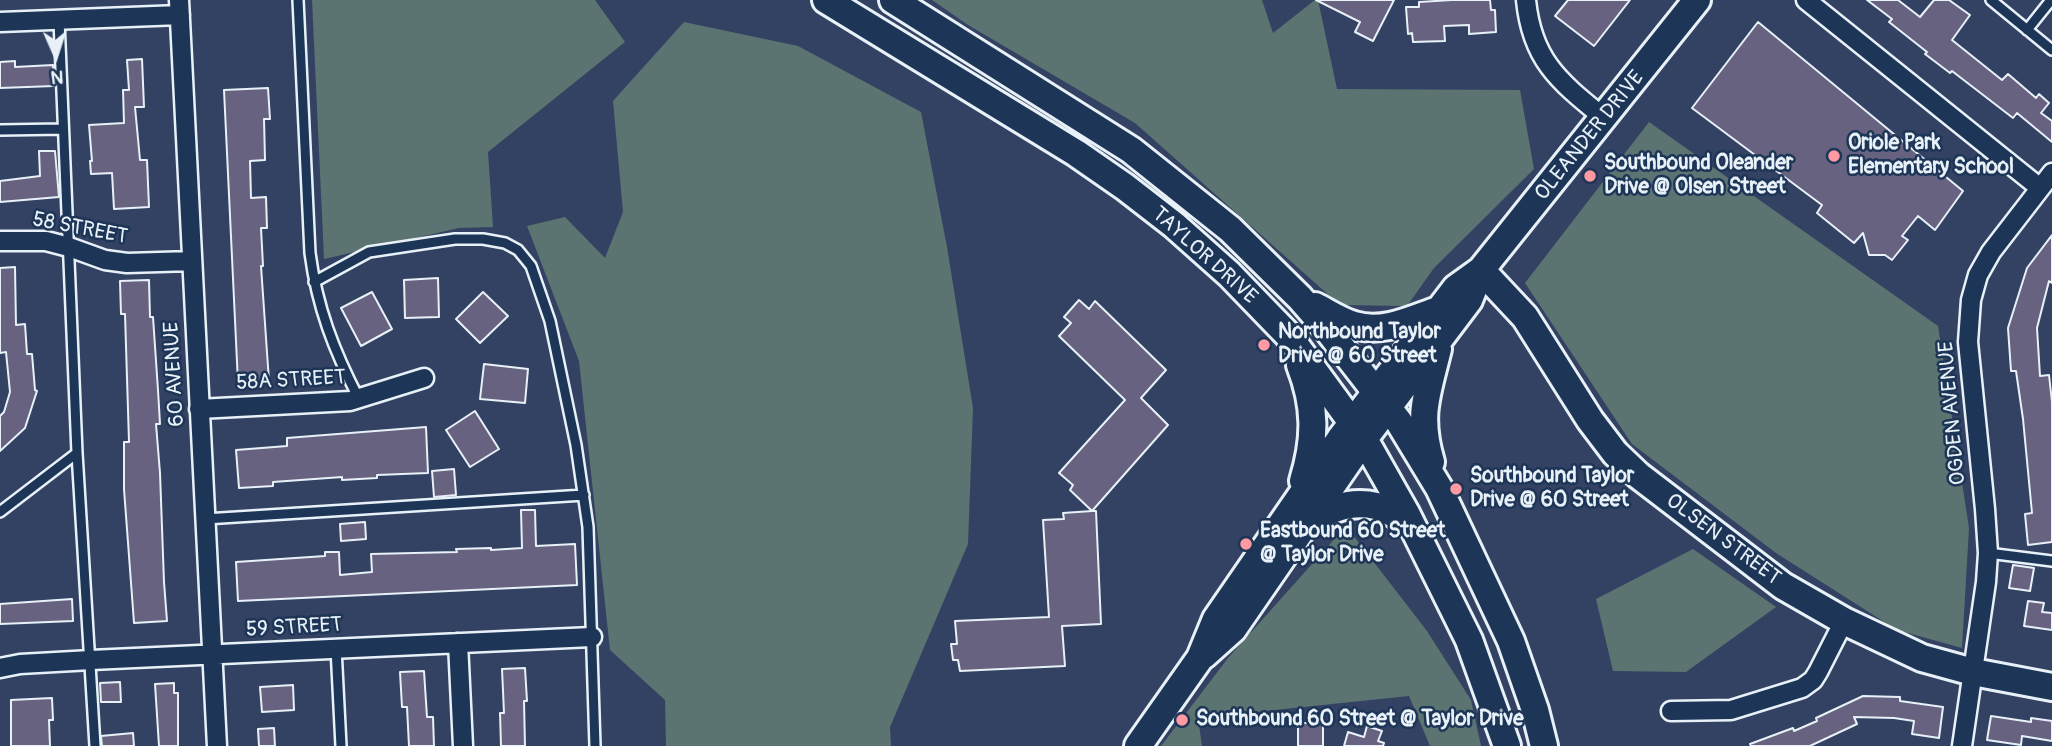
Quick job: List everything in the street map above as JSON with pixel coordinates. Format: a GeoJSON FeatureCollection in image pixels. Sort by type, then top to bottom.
{"type":"FeatureCollection","features":[{"type":"Feature","properties":{"kind":"main road","name":"TAYLOR DRIVE"},"geometry":{"type":"LineString","coordinates":[[825,0],[1076,153],[1125,187],[1174,225],[1229,274],[1288,335],[1358,430],[1411,523],[1469,640],[1507,746]]}},
{"type":"Feature","properties":{"kind":"main road","name":"TAYLOR DRIVE"},"geometry":{"type":"LineString","coordinates":[[893,0],[1131,150],[1230,229],[1300,298],[1382,399],[1440,488],[1511,641],[1535,710],[1544,746]]}},
{"type":"Feature","properties":{"kind":"main road","name":"OLEANDER DRIVE"},"geometry":{"type":"LineString","coordinates":[[1382,399],[1438,310],[1456,288],[1481,270],[1697,0]]}},
{"type":"Feature","properties":{"kind":"main road","name":"OLEANDER DRIVE"},"geometry":{"type":"LineString","coordinates":[[1382,399],[1441,337],[1469,300],[1481,270]]}},
{"type":"Feature","properties":{"kind":"main road","name":"OLSEN STREET"},"geometry":{"type":"LineString","coordinates":[[1481,270],[1525,317],[1590,420],[1626,465],[1783,586],[1844,621],[1922,658],[1973,672],[2052,687]]}},
{"type":"Feature","properties":{"kind":"main road"},"geometry":{"type":"LineString","coordinates":[[1300,298],[1341,320],[1363,327],[1385,327],[1438,310]]}},
{"type":"Feature","properties":{"kind":"main road"},"geometry":{"type":"LineString","coordinates":[[1288,335],[1309,388],[1312,412],[1312,448],[1297,499]]}},
{"type":"Feature","properties":{"kind":"main road"},"geometry":{"type":"LineString","coordinates":[[1440,488],[1428,450],[1423,422],[1425,401],[1441,337]]}},
{"type":"Feature","properties":{"kind":"main road"},"geometry":{"type":"LineString","coordinates":[[1200,659],[1216,619],[1297,499],[1382,399]]}},
{"type":"Feature","properties":{"kind":"main road"},"geometry":{"type":"LineString","coordinates":[[1138,746],[1200,659],[1233,629],[1304,526],[1358,430]]}},
{"type":"Feature","properties":{"kind":"main road"},"geometry":{"type":"LineString","coordinates":[[1304,526],[1323,513],[1352,505],[1378,506],[1411,523]]}},
{"type":"Feature","properties":{"kind":"street"},"geometry":{"type":"LineString","coordinates":[[1526,0],[1530,26],[1545,61],[1567,87],[1604,118]]}},
{"type":"Feature","properties":{"kind":"street"},"geometry":{"type":"LineString","coordinates":[[1806,0],[2040,188]]}},
{"type":"Feature","properties":{"kind":"street"},"geometry":{"type":"LineString","coordinates":[[0,22],[59,20],[179,7]]}},
{"type":"Feature","properties":{"kind":"street","name":"60 AVENUE"},"geometry":{"type":"LineString","coordinates":[[179,7],[216,746]]}},
{"type":"Feature","properties":{"kind":"street","name":"OGDEN AVENUE"},"geometry":{"type":"LineString","coordinates":[[1962,746],[1988,553],[1968,342],[1971,300],[1978,275],[1991,251],[2052,173]]}},
{"type":"Feature","properties":{"kind":"street","name":"58 STREET"},"geometry":{"type":"LineString","coordinates":[[0,241],[36,240],[69,247],[105,260],[127,263],[192,261]]}},
{"type":"Feature","properties":{"kind":"street","name":"58A STREET"},"geometry":{"type":"LineString","coordinates":[[199,408],[359,399],[424,378]]}},
{"type":"Feature","properties":{"kind":"street"},"geometry":{"type":"LineString","coordinates":[[1671,711],[1731,710],[1801,688],[1818,673],[1844,621]]}},
{"type":"Feature","properties":{"kind":"street","name":"59 STREET"},"geometry":{"type":"LineString","coordinates":[[0,668],[20,664],[91,660],[592,637]]}},
{"type":"Feature","properties":{"kind":"street"},"geometry":{"type":"LineString","coordinates":[[458,643],[463,746]]}},
{"type":"Feature","properties":{"kind":"lane"},"geometry":{"type":"LineString","coordinates":[[298,0],[310,253],[314,282],[323,318],[359,399]]}},
{"type":"Feature","properties":{"kind":"lane"},"geometry":{"type":"LineString","coordinates":[[1991,0],[2052,50]]}},
{"type":"Feature","properties":{"kind":"lane"},"geometry":{"type":"LineString","coordinates":[[2027,30],[2051,0]]}},
{"type":"Feature","properties":{"kind":"lane"},"geometry":{"type":"LineString","coordinates":[[59,20],[77,453],[95,746]]}},
{"type":"Feature","properties":{"kind":"lane"},"geometry":{"type":"LineString","coordinates":[[0,130],[62,129]]}},
{"type":"Feature","properties":{"kind":"lane"},"geometry":{"type":"LineString","coordinates":[[314,282],[359,256],[383,248],[455,239],[483,239],[505,243],[519,250],[531,266],[550,321],[584,495],[588,527],[595,746]]}},
{"type":"Feature","properties":{"kind":"lane"},"geometry":{"type":"LineString","coordinates":[[0,512],[77,453]]}},
{"type":"Feature","properties":{"kind":"lane"},"geometry":{"type":"LineString","coordinates":[[205,519],[584,495]]}},
{"type":"Feature","properties":{"kind":"lane"},"geometry":{"type":"LineString","coordinates":[[1988,553],[2052,561]]}},
{"type":"Feature","properties":{"kind":"lane"},"geometry":{"type":"LineString","coordinates":[[336,648],[341,746]]}},
{"type":"Feature","properties":{"kind":"green space"},"geometry":{"type":"Polygon","coordinates":[[[312,0],[595,0],[625,42],[488,152],[493,227],[459,228],[324,259],[312,0]]]}},
{"type":"Feature","properties":{"kind":"green space"},"geometry":{"type":"Polygon","coordinates":[[[932,0],[1262,0],[1273,33],[1318,0],[1337,89],[1520,90],[1534,169],[1434,268],[1407,306],[1340,305],[1135,123],[968,25],[932,0]]]}},
{"type":"Feature","properties":{"kind":"green space"},"geometry":{"type":"Polygon","coordinates":[[[684,22],[798,46],[921,112],[947,247],[973,408],[968,544],[890,727],[891,746],[666,746],[665,700],[610,650],[579,361],[527,226],[565,217],[605,258],[623,212],[613,101],[684,22]]]}},
{"type":"Feature","properties":{"kind":"green space"},"geometry":{"type":"Polygon","coordinates":[[[1649,122],[1938,326],[1969,528],[1962,648],[1897,630],[1776,553],[1632,444],[1525,283],[1649,122]]]}},
{"type":"Feature","properties":{"kind":"green space"},"geometry":{"type":"Polygon","coordinates":[[[1346,526],[1427,631],[1471,700],[1481,746],[1430,746],[1409,696],[1198,718],[1202,746],[1161,746],[1228,658],[1346,526]]]}},
{"type":"Feature","properties":{"kind":"green space"},"geometry":{"type":"Polygon","coordinates":[[[1693,549],[1776,607],[1686,672],[1613,671],[1596,599],[1693,549]]]}},
{"type":"Feature","properties":{"kind":"building"},"geometry":{"type":"Polygon","coordinates":[[[1316,0],[1394,0],[1373,41],[1355,32],[1360,22],[1316,0]]]}},
{"type":"Feature","properties":{"kind":"building"},"geometry":{"type":"Polygon","coordinates":[[[1490,0],[1491,10],[1495,10],[1496,32],[1469,34],[1469,25],[1444,26],[1445,41],[1413,42],[1412,33],[1408,34],[1406,7],[1419,7],[1419,2],[1490,0]]]}},
{"type":"Feature","properties":{"kind":"building"},"geometry":{"type":"Polygon","coordinates":[[[1568,0],[1630,0],[1594,46],[1555,16],[1568,0]]]}},
{"type":"Feature","properties":{"kind":"building"},"geometry":{"type":"Polygon","coordinates":[[[1867,0],[1898,0],[1920,17],[1934,0],[1949,0],[1970,15],[1952,40],[2002,80],[2008,74],[2036,98],[2039,94],[2049,103],[2041,113],[2052,121],[2052,142],[2017,113],[2013,118],[1952,71],[1950,73],[1925,54],[1927,52],[1889,22],[1892,19],[1867,0]]]}},
{"type":"Feature","properties":{"kind":"building"},"geometry":{"type":"Polygon","coordinates":[[[1758,22],[1963,191],[1935,230],[1918,216],[1902,236],[1908,240],[1892,260],[1885,255],[1869,255],[1863,233],[1854,243],[1817,213],[1822,205],[1692,108],[1758,22]]]}},
{"type":"Feature","properties":{"kind":"building"},"geometry":{"type":"Polygon","coordinates":[[[142,59],[144,107],[135,107],[140,160],[147,160],[149,207],[114,209],[112,173],[91,174],[89,125],[124,123],[123,90],[129,90],[127,60],[142,59]]]}},
{"type":"Feature","properties":{"kind":"building"},"geometry":{"type":"Polygon","coordinates":[[[15,61],[15,67],[53,65],[54,86],[0,88],[0,62],[15,61]]]}},
{"type":"Feature","properties":{"kind":"building"},"geometry":{"type":"Polygon","coordinates":[[[268,88],[270,119],[264,119],[265,160],[250,161],[251,198],[266,197],[267,228],[261,228],[261,266],[269,381],[238,383],[224,90],[268,88]]]}},
{"type":"Feature","properties":{"kind":"building"},"geometry":{"type":"Polygon","coordinates":[[[39,151],[55,151],[59,197],[0,202],[0,181],[40,176],[39,151]]]}},
{"type":"Feature","properties":{"kind":"building"},"geometry":{"type":"Polygon","coordinates":[[[2052,235],[2052,283],[2049,281],[2037,328],[2040,376],[2049,375],[2052,402],[2052,542],[2028,545],[2025,514],[2032,513],[2023,419],[2016,371],[2011,371],[2008,328],[2027,268],[2052,235]]]}},
{"type":"Feature","properties":{"kind":"building"},"geometry":{"type":"Polygon","coordinates":[[[15,267],[16,325],[25,324],[27,354],[32,354],[37,391],[25,428],[0,451],[0,416],[4,412],[10,392],[6,352],[0,353],[0,268],[15,267]]]}},
{"type":"Feature","properties":{"kind":"building"},"geometry":{"type":"Polygon","coordinates":[[[438,278],[439,317],[405,318],[404,280],[438,278]]]}},
{"type":"Feature","properties":{"kind":"building"},"geometry":{"type":"Polygon","coordinates":[[[149,280],[160,424],[156,424],[167,621],[134,623],[124,489],[124,442],[129,442],[125,314],[121,314],[120,281],[149,280]]]}},
{"type":"Feature","properties":{"kind":"building"},"geometry":{"type":"Polygon","coordinates":[[[372,292],[392,329],[361,346],[341,308],[372,292]]]}},
{"type":"Feature","properties":{"kind":"building"},"geometry":{"type":"Polygon","coordinates":[[[483,292],[508,316],[480,343],[456,319],[483,292]]]}},
{"type":"Feature","properties":{"kind":"building"},"geometry":{"type":"Polygon","coordinates":[[[1079,300],[1089,309],[1095,301],[1166,370],[1141,398],[1168,425],[1092,511],[1070,490],[1073,485],[1059,473],[1125,400],[1059,336],[1071,323],[1064,317],[1079,300]]]}},
{"type":"Feature","properties":{"kind":"building"},"geometry":{"type":"Polygon","coordinates":[[[484,364],[528,369],[525,403],[480,399],[484,364]]]}},
{"type":"Feature","properties":{"kind":"building"},"geometry":{"type":"Polygon","coordinates":[[[475,411],[499,449],[470,467],[446,430],[475,411]]]}},
{"type":"Feature","properties":{"kind":"building"},"geometry":{"type":"Polygon","coordinates":[[[426,427],[428,473],[273,482],[273,486],[239,488],[236,450],[287,446],[287,438],[426,427]]]}},
{"type":"Feature","properties":{"kind":"building"},"geometry":{"type":"Polygon","coordinates":[[[454,469],[456,495],[434,497],[432,471],[454,469]]]}},
{"type":"Feature","properties":{"kind":"building"},"geometry":{"type":"Polygon","coordinates":[[[521,510],[535,510],[536,546],[575,544],[577,585],[238,601],[236,562],[325,556],[325,552],[339,552],[340,575],[372,572],[371,554],[522,548],[521,510]]]}},
{"type":"Feature","properties":{"kind":"building"},"geometry":{"type":"Polygon","coordinates":[[[1096,511],[1101,624],[1062,626],[1065,666],[960,671],[958,660],[953,660],[951,644],[957,644],[955,621],[1049,617],[1043,520],[1064,519],[1063,513],[1096,511]]]}},
{"type":"Feature","properties":{"kind":"building"},"geometry":{"type":"Polygon","coordinates":[[[365,522],[366,539],[341,541],[340,524],[365,522]]]}},
{"type":"Feature","properties":{"kind":"building"},"geometry":{"type":"Polygon","coordinates":[[[2013,565],[2034,568],[2030,591],[2009,588],[2013,565]]]}},
{"type":"Feature","properties":{"kind":"building"},"geometry":{"type":"Polygon","coordinates":[[[72,599],[73,621],[0,624],[0,604],[72,599]]]}},
{"type":"Feature","properties":{"kind":"building"},"geometry":{"type":"Polygon","coordinates":[[[2028,601],[2044,603],[2042,612],[2052,613],[2052,630],[2024,626],[2028,601]]]}},
{"type":"Feature","properties":{"kind":"building"},"geometry":{"type":"Polygon","coordinates":[[[525,668],[525,746],[501,746],[500,713],[504,713],[502,669],[525,668]]]}},
{"type":"Feature","properties":{"kind":"building"},"geometry":{"type":"Polygon","coordinates":[[[424,671],[427,717],[433,717],[434,746],[409,746],[407,707],[402,707],[400,672],[424,671]]]}},
{"type":"Feature","properties":{"kind":"building"},"geometry":{"type":"Polygon","coordinates":[[[120,682],[121,702],[101,702],[100,683],[120,682]]]}},
{"type":"Feature","properties":{"kind":"building"},"geometry":{"type":"Polygon","coordinates":[[[174,683],[174,693],[178,693],[178,746],[159,746],[155,684],[174,683]]]}},
{"type":"Feature","properties":{"kind":"building"},"geometry":{"type":"Polygon","coordinates":[[[293,685],[294,710],[262,712],[260,687],[293,685]]]}},
{"type":"Feature","properties":{"kind":"building"},"geometry":{"type":"Polygon","coordinates":[[[1863,696],[1900,697],[1900,701],[1943,707],[1939,738],[1912,734],[1914,721],[1854,717],[1857,724],[1810,746],[1750,744],[1793,728],[1794,731],[1863,696]]]}},
{"type":"Feature","properties":{"kind":"building"},"geometry":{"type":"Polygon","coordinates":[[[52,698],[50,746],[11,746],[11,700],[52,698]]]}},
{"type":"Feature","properties":{"kind":"building"},"geometry":{"type":"Polygon","coordinates":[[[1991,716],[2031,722],[2031,718],[2052,721],[2052,741],[2022,736],[2021,745],[1987,740],[1991,716]]]}},
{"type":"Feature","properties":{"kind":"building"},"geometry":{"type":"Polygon","coordinates":[[[1298,723],[1323,723],[1323,746],[1298,746],[1298,723]]]}},
{"type":"Feature","properties":{"kind":"building"},"geometry":{"type":"Polygon","coordinates":[[[1367,726],[1382,731],[1378,741],[1384,743],[1383,746],[1344,746],[1348,732],[1364,737],[1367,726]]]}},
{"type":"Feature","properties":{"kind":"building"},"geometry":{"type":"Polygon","coordinates":[[[274,728],[275,746],[259,746],[258,729],[274,728]]]}},
{"type":"Feature","properties":{"kind":"building"},"geometry":{"type":"Polygon","coordinates":[[[133,733],[134,746],[102,746],[101,736],[133,733]]]}},
{"type":"Feature","properties":{"kind":"place","name":"Oriole Park Elementary School"},"geometry":{"type":"Point","coordinates":[1834,156]}},
{"type":"Feature","properties":{"kind":"place","name":"Southbound Oleander Drive @ Olsen Street"},"geometry":{"type":"Point","coordinates":[1590,176]}},
{"type":"Feature","properties":{"kind":"place","name":"Northbound Taylor Drive @ 60 Street"},"geometry":{"type":"Point","coordinates":[1264,345]}},
{"type":"Feature","properties":{"kind":"place","name":"Southbound Taylor Drive @ 60 Street"},"geometry":{"type":"Point","coordinates":[1456,489]}},
{"type":"Feature","properties":{"kind":"place","name":"Eastbound 60 Street @ Taylor Drive"},"geometry":{"type":"Point","coordinates":[1246,544]}},
{"type":"Feature","properties":{"kind":"place","name":"Southbound 60 Street @ Taylor Drive"},"geometry":{"type":"Point","coordinates":[1182,720]}}]}
